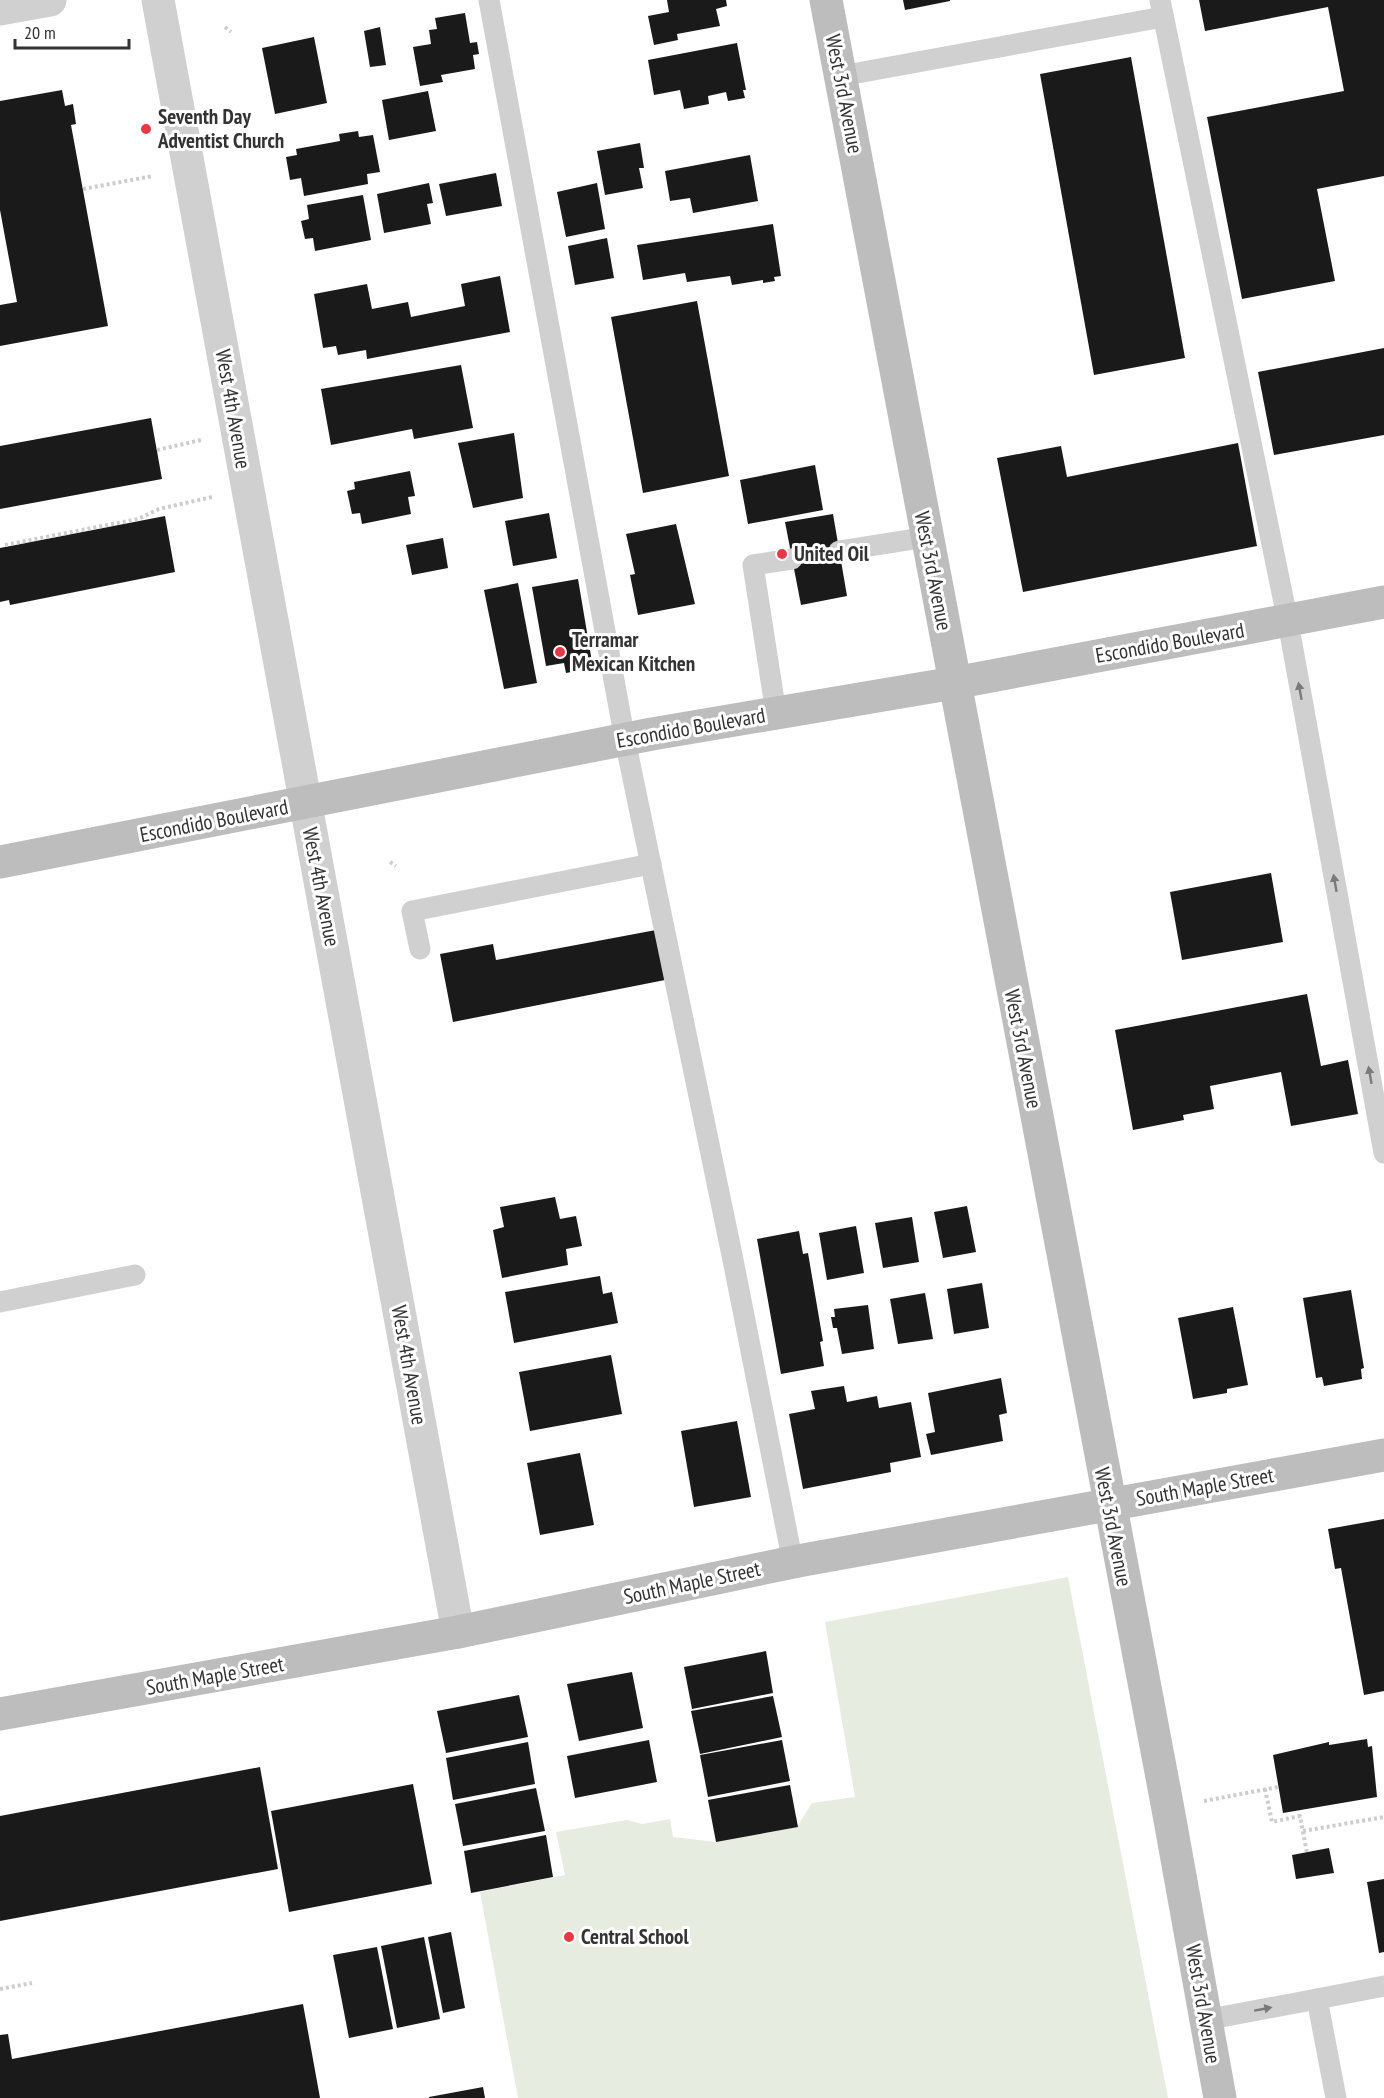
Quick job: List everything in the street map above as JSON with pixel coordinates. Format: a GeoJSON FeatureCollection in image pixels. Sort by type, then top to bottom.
{"type":"FeatureCollection","features":[{"type":"Feature","properties":{"kind":"street"},"geometry":{"type":"LineString","coordinates":[[0,9],[50,0]]}},
{"type":"Feature","properties":{"kind":"street","name":"West 4th Avenue"},"geometry":{"type":"LineString","coordinates":[[158,0],[458,1632]]}},
{"type":"Feature","properties":{"kind":"street","name":"West 3rd Avenue"},"geometry":{"type":"LineString","coordinates":[[826,0],[1168,1809],[1220,2098]]}},
{"type":"Feature","properties":{"kind":"street","name":"Escondido Boulevard"},"geometry":{"type":"LineString","coordinates":[[0,862],[625,740],[1287,622],[1384,602]]}},
{"type":"Feature","properties":{"kind":"street","name":"South Maple Street"},"geometry":{"type":"LineString","coordinates":[[0,1714],[458,1632],[793,1563],[1384,1455]]}},
{"type":"Feature","properties":{"kind":"lane"},"geometry":{"type":"LineString","coordinates":[[489,0],[625,740],[732,1255],[793,1563]]}},
{"type":"Feature","properties":{"kind":"lane"},"geometry":{"type":"LineString","coordinates":[[841,76],[1162,9],[1287,622],[1384,1153]]}},
{"type":"Feature","properties":{"kind":"lane"},"geometry":{"type":"LineString","coordinates":[[839,551],[927,537]]}},
{"type":"Feature","properties":{"kind":"lane"},"geometry":{"type":"LineString","coordinates":[[776,713],[753,565],[792,559]]}},
{"type":"Feature","properties":{"kind":"lane"},"geometry":{"type":"LineString","coordinates":[[420,949],[412,911],[651,864]]}},
{"type":"Feature","properties":{"kind":"lane"},"geometry":{"type":"LineString","coordinates":[[0,1302],[135,1275]]}},
{"type":"Feature","properties":{"kind":"lane"},"geometry":{"type":"LineString","coordinates":[[1205,2020],[1384,1986]]}},
{"type":"Feature","properties":{"kind":"lane"},"geometry":{"type":"LineString","coordinates":[[1317,1999],[1336,2098]]}},
{"type":"Feature","properties":{"kind":"path"},"geometry":{"type":"LineString","coordinates":[[225,27],[231,32]]}},
{"type":"Feature","properties":{"kind":"path"},"geometry":{"type":"LineString","coordinates":[[83,189],[189,168]]}},
{"type":"Feature","properties":{"kind":"path"},"geometry":{"type":"LineString","coordinates":[[157,450],[237,431]]}},
{"type":"Feature","properties":{"kind":"path"},"geometry":{"type":"LineString","coordinates":[[5,545],[138,519],[159,509],[248,489]]}},
{"type":"Feature","properties":{"kind":"path"},"geometry":{"type":"LineString","coordinates":[[390,862],[396,866]]}},
{"type":"Feature","properties":{"kind":"path"},"geometry":{"type":"LineString","coordinates":[[1168,1809],[1278,1787]]}},
{"type":"Feature","properties":{"kind":"path"},"geometry":{"type":"LineString","coordinates":[[1265,1789],[1272,1822],[1300,1816],[1307,1853]]}},
{"type":"Feature","properties":{"kind":"path"},"geometry":{"type":"LineString","coordinates":[[1303,1831],[1384,1817]]}},
{"type":"Feature","properties":{"kind":"path"},"geometry":{"type":"LineString","coordinates":[[0,1989],[32,1983]]}},
{"type":"Feature","properties":{"kind":"shaded area"},"geometry":{"type":"Polygon","coordinates":[[[1068,1577],[1168,2098],[518,2098],[480,1892],[565,1875],[556,1832],[627,1820],[642,1824],[670,1819],[673,1837],[716,1842],[797,1827],[812,1803],[855,1797],[825,1622],[1068,1577]]]}},
{"type":"Feature","properties":{"kind":"building"},"geometry":{"type":"Polygon","coordinates":[[[667,0],[726,0],[727,6],[716,9],[720,26],[677,34],[678,40],[654,45],[648,16],[669,12],[667,0]]]}},
{"type":"Feature","properties":{"kind":"building"},"geometry":{"type":"Polygon","coordinates":[[[903,0],[950,0],[950,1],[905,10],[903,0]]]}},
{"type":"Feature","properties":{"kind":"building"},"geometry":{"type":"Polygon","coordinates":[[[1199,0],[1384,0],[1384,176],[1317,189],[1335,281],[1242,299],[1207,117],[1344,91],[1328,7],[1205,31],[1199,0]]]}},
{"type":"Feature","properties":{"kind":"building"},"geometry":{"type":"Polygon","coordinates":[[[465,13],[470,43],[477,42],[479,54],[473,55],[475,69],[441,75],[443,82],[420,86],[413,47],[431,44],[429,30],[437,29],[435,18],[465,13]]]}},
{"type":"Feature","properties":{"kind":"building"},"geometry":{"type":"Polygon","coordinates":[[[380,27],[386,65],[370,67],[364,31],[380,27]]]}},
{"type":"Feature","properties":{"kind":"building"},"geometry":{"type":"Polygon","coordinates":[[[314,37],[327,103],[275,114],[262,48],[314,37]]]}},
{"type":"Feature","properties":{"kind":"building"},"geometry":{"type":"Polygon","coordinates":[[[737,43],[746,90],[743,90],[745,98],[728,101],[726,92],[708,96],[709,104],[684,109],[680,90],[654,95],[648,60],[737,43]]]}},
{"type":"Feature","properties":{"kind":"building"},"geometry":{"type":"Polygon","coordinates":[[[1131,57],[1185,358],[1094,375],[1040,74],[1131,57]]]}},
{"type":"Feature","properties":{"kind":"building"},"geometry":{"type":"Polygon","coordinates":[[[62,90],[65,106],[73,104],[76,124],[71,125],[108,326],[0,346],[0,305],[17,302],[0,210],[0,101],[62,90]]]}},
{"type":"Feature","properties":{"kind":"building"},"geometry":{"type":"Polygon","coordinates":[[[428,91],[436,131],[389,140],[382,100],[428,91]]]}},
{"type":"Feature","properties":{"kind":"building"},"geometry":{"type":"Polygon","coordinates":[[[358,131],[359,137],[373,135],[380,172],[367,174],[368,184],[304,196],[301,178],[290,180],[286,157],[297,155],[296,149],[340,141],[339,134],[358,131]]]}},
{"type":"Feature","properties":{"kind":"building"},"geometry":{"type":"Polygon","coordinates":[[[640,143],[644,168],[639,168],[643,188],[605,195],[597,151],[640,143]]]}},
{"type":"Feature","properties":{"kind":"building"},"geometry":{"type":"Polygon","coordinates":[[[750,155],[758,201],[693,213],[690,198],[670,201],[665,171],[750,155]]]}},
{"type":"Feature","properties":{"kind":"building"},"geometry":{"type":"Polygon","coordinates":[[[496,173],[502,206],[446,216],[439,184],[496,173]]]}},
{"type":"Feature","properties":{"kind":"building"},"geometry":{"type":"Polygon","coordinates":[[[429,183],[433,203],[427,204],[431,224],[384,233],[377,194],[429,183]]]}},
{"type":"Feature","properties":{"kind":"building"},"geometry":{"type":"Polygon","coordinates":[[[597,183],[605,229],[566,237],[557,192],[597,183]]]}},
{"type":"Feature","properties":{"kind":"building"},"geometry":{"type":"Polygon","coordinates":[[[363,195],[371,240],[315,251],[313,238],[305,239],[301,221],[309,219],[307,205],[363,195]]]}},
{"type":"Feature","properties":{"kind":"building"},"geometry":{"type":"Polygon","coordinates":[[[773,224],[781,276],[774,277],[775,281],[763,283],[763,280],[732,285],[730,276],[687,282],[685,273],[643,280],[637,245],[773,224]]]}},
{"type":"Feature","properties":{"kind":"building"},"geometry":{"type":"Polygon","coordinates":[[[607,238],[614,278],[575,285],[568,246],[607,238]]]}},
{"type":"Feature","properties":{"kind":"building"},"geometry":{"type":"Polygon","coordinates":[[[500,276],[510,332],[367,359],[366,350],[338,355],[336,346],[323,348],[314,294],[367,284],[372,309],[408,302],[411,317],[465,306],[461,284],[500,276]]]}},
{"type":"Feature","properties":{"kind":"building"},"geometry":{"type":"Polygon","coordinates":[[[697,301],[729,476],[643,493],[611,317],[697,301]]]}},
{"type":"Feature","properties":{"kind":"building"},"geometry":{"type":"Polygon","coordinates":[[[1384,348],[1384,435],[1274,455],[1258,372],[1384,348]]]}},
{"type":"Feature","properties":{"kind":"building"},"geometry":{"type":"Polygon","coordinates":[[[461,365],[473,428],[414,439],[412,429],[331,445],[321,389],[461,365]]]}},
{"type":"Feature","properties":{"kind":"building"},"geometry":{"type":"Polygon","coordinates":[[[151,418],[162,479],[0,509],[0,446],[151,418]]]}},
{"type":"Feature","properties":{"kind":"building"},"geometry":{"type":"Polygon","coordinates":[[[514,433],[523,498],[473,508],[458,443],[514,433]]]}},
{"type":"Feature","properties":{"kind":"building"},"geometry":{"type":"Polygon","coordinates":[[[1238,443],[1257,546],[1023,592],[997,458],[1061,446],[1067,477],[1238,443]]]}},
{"type":"Feature","properties":{"kind":"building"},"geometry":{"type":"Polygon","coordinates":[[[815,465],[823,510],[748,524],[740,480],[815,465]]]}},
{"type":"Feature","properties":{"kind":"building"},"geometry":{"type":"Polygon","coordinates":[[[410,471],[415,496],[408,497],[411,514],[362,524],[360,513],[352,514],[347,491],[355,489],[354,482],[410,471]]]}},
{"type":"Feature","properties":{"kind":"building"},"geometry":{"type":"Polygon","coordinates":[[[549,513],[557,558],[513,566],[505,521],[549,513]]]}},
{"type":"Feature","properties":{"kind":"building"},"geometry":{"type":"Polygon","coordinates":[[[833,514],[847,596],[801,605],[785,522],[833,514]]]}},
{"type":"Feature","properties":{"kind":"building"},"geometry":{"type":"Polygon","coordinates":[[[165,516],[175,572],[10,605],[9,600],[0,602],[0,548],[165,516]]]}},
{"type":"Feature","properties":{"kind":"building"},"geometry":{"type":"Polygon","coordinates":[[[676,524],[695,604],[638,615],[630,575],[635,574],[626,534],[676,524]]]}},
{"type":"Feature","properties":{"kind":"building"},"geometry":{"type":"Polygon","coordinates":[[[443,538],[448,568],[412,575],[406,545],[443,538]]]}},
{"type":"Feature","properties":{"kind":"building"},"geometry":{"type":"Polygon","coordinates":[[[578,579],[593,668],[566,673],[564,663],[546,666],[532,587],[578,579]]]}},
{"type":"Feature","properties":{"kind":"building"},"geometry":{"type":"Polygon","coordinates":[[[518,583],[537,683],[504,689],[484,590],[518,583]]]}},
{"type":"Feature","properties":{"kind":"building"},"geometry":{"type":"Polygon","coordinates":[[[1271,873],[1283,942],[1182,960],[1170,892],[1271,873]]]}},
{"type":"Feature","properties":{"kind":"building"},"geometry":{"type":"Polygon","coordinates":[[[656,930],[665,980],[453,1022],[440,954],[493,944],[496,960],[656,930]]]}},
{"type":"Feature","properties":{"kind":"building"},"geometry":{"type":"Polygon","coordinates":[[[1307,994],[1321,1066],[1348,1060],[1358,1114],[1291,1126],[1281,1072],[1210,1086],[1214,1109],[1183,1115],[1184,1120],[1133,1130],[1115,1030],[1307,994]]]}},
{"type":"Feature","properties":{"kind":"building"},"geometry":{"type":"Polygon","coordinates":[[[555,1197],[560,1219],[576,1216],[582,1246],[566,1249],[568,1265],[502,1278],[493,1230],[504,1227],[500,1207],[555,1197]]]}},
{"type":"Feature","properties":{"kind":"building"},"geometry":{"type":"Polygon","coordinates":[[[967,1206],[976,1252],[943,1258],[934,1212],[967,1206]]]}},
{"type":"Feature","properties":{"kind":"building"},"geometry":{"type":"Polygon","coordinates":[[[912,1217],[919,1262],[883,1268],[875,1223],[912,1217]]]}},
{"type":"Feature","properties":{"kind":"building"},"geometry":{"type":"Polygon","coordinates":[[[856,1226],[864,1273],[827,1280],[819,1233],[856,1226]]]}},
{"type":"Feature","properties":{"kind":"building"},"geometry":{"type":"Polygon","coordinates":[[[799,1231],[803,1254],[808,1253],[823,1341],[820,1342],[824,1366],[781,1374],[757,1239],[799,1231]]]}},
{"type":"Feature","properties":{"kind":"building"},"geometry":{"type":"Polygon","coordinates":[[[600,1276],[603,1294],[612,1292],[618,1323],[514,1343],[505,1292],[600,1276]]]}},
{"type":"Feature","properties":{"kind":"building"},"geometry":{"type":"Polygon","coordinates":[[[982,1283],[989,1328],[954,1334],[947,1289],[982,1283]]]}},
{"type":"Feature","properties":{"kind":"building"},"geometry":{"type":"Polygon","coordinates":[[[1351,1290],[1364,1368],[1361,1369],[1362,1379],[1324,1386],[1322,1377],[1316,1378],[1303,1298],[1351,1290]]]}},
{"type":"Feature","properties":{"kind":"building"},"geometry":{"type":"Polygon","coordinates":[[[925,1293],[933,1339],[898,1344],[890,1299],[925,1293]]]}},
{"type":"Feature","properties":{"kind":"building"},"geometry":{"type":"Polygon","coordinates":[[[868,1305],[874,1349],[842,1354],[837,1328],[833,1328],[831,1317],[835,1317],[834,1309],[868,1305]]]}},
{"type":"Feature","properties":{"kind":"building"},"geometry":{"type":"Polygon","coordinates":[[[1233,1307],[1248,1385],[1227,1389],[1227,1393],[1193,1399],[1178,1318],[1233,1307]]]}},
{"type":"Feature","properties":{"kind":"building"},"geometry":{"type":"Polygon","coordinates":[[[611,1355],[622,1414],[530,1431],[519,1372],[611,1355]]]}},
{"type":"Feature","properties":{"kind":"building"},"geometry":{"type":"Polygon","coordinates":[[[1001,1378],[1007,1413],[999,1415],[1003,1441],[931,1455],[926,1434],[935,1432],[928,1393],[1001,1378]]]}},
{"type":"Feature","properties":{"kind":"building"},"geometry":{"type":"Polygon","coordinates":[[[844,1386],[847,1402],[877,1396],[879,1408],[911,1402],[921,1457],[890,1463],[891,1472],[803,1489],[789,1414],[815,1409],[811,1391],[844,1386]]]}},
{"type":"Feature","properties":{"kind":"building"},"geometry":{"type":"Polygon","coordinates":[[[737,1421],[751,1497],[694,1507],[681,1431],[737,1421]]]}},
{"type":"Feature","properties":{"kind":"building"},"geometry":{"type":"Polygon","coordinates":[[[580,1453],[594,1525],[540,1535],[527,1463],[580,1453]]]}},
{"type":"Feature","properties":{"kind":"building"},"geometry":{"type":"Polygon","coordinates":[[[1384,1519],[1384,1691],[1364,1695],[1341,1568],[1335,1569],[1328,1529],[1384,1519]]]}},
{"type":"Feature","properties":{"kind":"building"},"geometry":{"type":"Polygon","coordinates":[[[766,1651],[773,1693],[692,1709],[684,1667],[766,1651]]]}},
{"type":"Feature","properties":{"kind":"building"},"geometry":{"type":"Polygon","coordinates":[[[632,1672],[643,1728],[579,1741],[567,1684],[632,1672]]]}},
{"type":"Feature","properties":{"kind":"building"},"geometry":{"type":"Polygon","coordinates":[[[519,1695],[528,1737],[446,1753],[437,1711],[519,1695]]]}},
{"type":"Feature","properties":{"kind":"building"},"geometry":{"type":"Polygon","coordinates":[[[773,1696],[782,1737],[700,1754],[691,1711],[773,1696]]]}},
{"type":"Feature","properties":{"kind":"building"},"geometry":{"type":"Polygon","coordinates":[[[1367,1739],[1368,1747],[1372,1746],[1377,1797],[1283,1813],[1273,1755],[1329,1742],[1329,1745],[1367,1739]]]}},
{"type":"Feature","properties":{"kind":"building"},"geometry":{"type":"Polygon","coordinates":[[[649,1740],[657,1782],[575,1798],[567,1756],[649,1740]]]}},
{"type":"Feature","properties":{"kind":"building"},"geometry":{"type":"Polygon","coordinates":[[[782,1740],[790,1781],[708,1797],[700,1755],[782,1740]]]}},
{"type":"Feature","properties":{"kind":"building"},"geometry":{"type":"Polygon","coordinates":[[[528,1742],[535,1784],[453,1800],[446,1758],[528,1742]]]}},
{"type":"Feature","properties":{"kind":"building"},"geometry":{"type":"Polygon","coordinates":[[[260,1767],[278,1869],[0,1921],[0,1816],[260,1767]]]}},
{"type":"Feature","properties":{"kind":"building"},"geometry":{"type":"Polygon","coordinates":[[[413,1784],[432,1884],[289,1912],[271,1811],[413,1784]]]}},
{"type":"Feature","properties":{"kind":"building"},"geometry":{"type":"Polygon","coordinates":[[[790,1785],[798,1827],[716,1842],[708,1800],[790,1785]]]}},
{"type":"Feature","properties":{"kind":"building"},"geometry":{"type":"Polygon","coordinates":[[[536,1788],[545,1831],[463,1846],[455,1804],[536,1788]]]}},
{"type":"Feature","properties":{"kind":"building"},"geometry":{"type":"Polygon","coordinates":[[[546,1835],[553,1877],[471,1893],[464,1851],[546,1835]]]}},
{"type":"Feature","properties":{"kind":"building"},"geometry":{"type":"Polygon","coordinates":[[[1329,1848],[1334,1873],[1296,1879],[1292,1855],[1329,1848]]]}},
{"type":"Feature","properties":{"kind":"building"},"geometry":{"type":"Polygon","coordinates":[[[1384,1879],[1384,1952],[1379,1953],[1367,1882],[1384,1879]]]}},
{"type":"Feature","properties":{"kind":"building"},"geometry":{"type":"Polygon","coordinates":[[[451,1932],[465,2008],[443,2013],[428,1937],[451,1932]]]}},
{"type":"Feature","properties":{"kind":"building"},"geometry":{"type":"Polygon","coordinates":[[[424,1937],[440,2019],[397,2028],[381,1946],[424,1937]]]}},
{"type":"Feature","properties":{"kind":"building"},"geometry":{"type":"Polygon","coordinates":[[[377,1947],[393,2029],[349,2038],[333,1955],[377,1947]]]}},
{"type":"Feature","properties":{"kind":"building"},"geometry":{"type":"Polygon","coordinates":[[[303,2004],[320,2098],[0,2098],[0,2035],[8,2034],[12,2059],[303,2004]]]}},
{"type":"Feature","properties":{"kind":"building"},"geometry":{"type":"Polygon","coordinates":[[[483,2087],[485,2098],[429,2098],[429,2097],[483,2087]]]}},
{"type":"Feature","properties":{"kind":"place","name":"Seventh Day Adventist Church"},"geometry":{"type":"Point","coordinates":[146,129]}},
{"type":"Feature","properties":{"kind":"place","name":"United Oil"},"geometry":{"type":"Point","coordinates":[782,554]}},
{"type":"Feature","properties":{"kind":"place","name":"Terramar Mexican Kitchen"},"geometry":{"type":"Point","coordinates":[560,652]}},
{"type":"Feature","properties":{"kind":"place","name":"Central School"},"geometry":{"type":"Point","coordinates":[569,1937]}}]}
